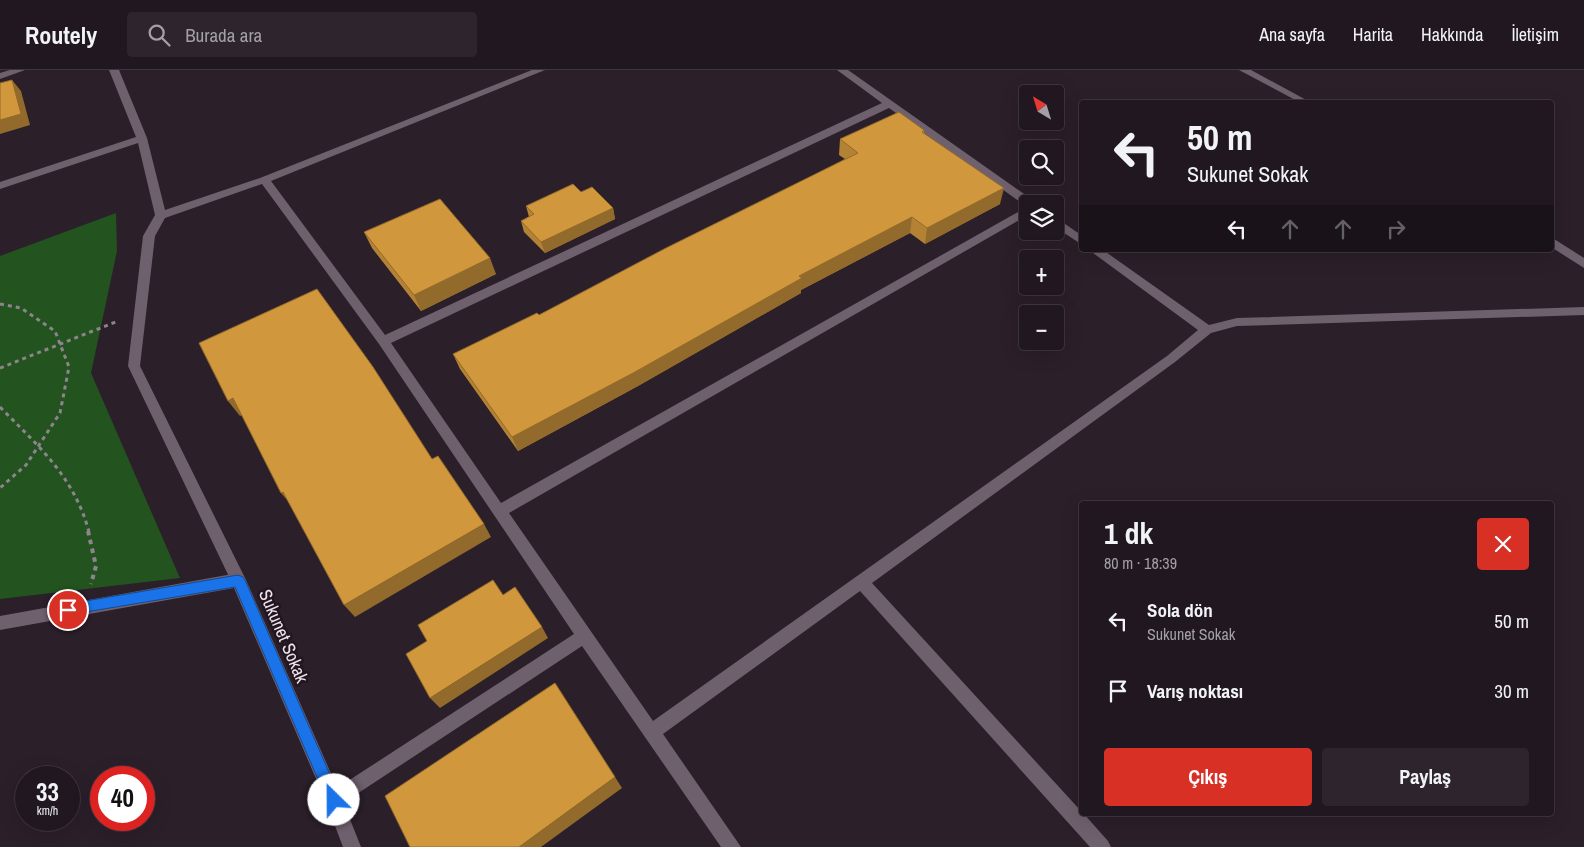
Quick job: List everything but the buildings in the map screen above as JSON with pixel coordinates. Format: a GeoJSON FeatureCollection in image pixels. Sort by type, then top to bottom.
{"type":"FeatureCollection","features":[{"type":"Feature","properties":{"kind":"street"},"geometry":{"type":"LineString","coordinates":[[0,76],[20,70]]}},
{"type":"Feature","properties":{"kind":"street"},"geometry":{"type":"LineString","coordinates":[[114,70],[142,138],[161,215]]}},
{"type":"Feature","properties":{"kind":"street"},"geometry":{"type":"LineString","coordinates":[[238,580],[134,366],[149,236],[161,215],[264,180],[540,70]]}},
{"type":"Feature","properties":{"kind":"street"},"geometry":{"type":"LineString","coordinates":[[842,70],[1019,196]]}},
{"type":"Feature","properties":{"kind":"street"},"geometry":{"type":"LineString","coordinates":[[1244,70],[1301,100]]}},
{"type":"Feature","properties":{"kind":"street"},"geometry":{"type":"LineString","coordinates":[[382,341],[889,104]]}},
{"type":"Feature","properties":{"kind":"street"},"geometry":{"type":"LineString","coordinates":[[0,186],[142,138]]}},
{"type":"Feature","properties":{"kind":"street"},"geometry":{"type":"LineString","coordinates":[[264,180],[382,341],[584,636],[732,847]]}},
{"type":"Feature","properties":{"kind":"street"},"geometry":{"type":"LineString","coordinates":[[500,511],[1019,215]]}},
{"type":"Feature","properties":{"kind":"street"},"geometry":{"type":"LineString","coordinates":[[1064,228],[1079,239]]}},
{"type":"Feature","properties":{"kind":"street"},"geometry":{"type":"LineString","coordinates":[[1554,243],[1584,264]]}},
{"type":"Feature","properties":{"kind":"street"},"geometry":{"type":"LineString","coordinates":[[1098,252],[1207,330]]}},
{"type":"Feature","properties":{"kind":"street"},"geometry":{"type":"LineString","coordinates":[[652,732],[1171,359],[1207,330],[1236,322],[1584,311]]}},
{"type":"Feature","properties":{"kind":"street","name":"Sukunet Sokak"},"geometry":{"type":"LineString","coordinates":[[0,623],[238,580],[334,800],[352,847]]}},
{"type":"Feature","properties":{"kind":"street"},"geometry":{"type":"LineString","coordinates":[[861,581],[1102,847]]}},
{"type":"Feature","properties":{"kind":"street"},"geometry":{"type":"LineString","coordinates":[[334,800],[584,636]]}},
{"type":"Feature","properties":{"kind":"path"},"geometry":{"type":"LineString","coordinates":[[0,304],[21,308],[55,331],[70,367],[60,413],[26,465],[0,488]]}},
{"type":"Feature","properties":{"kind":"path"},"geometry":{"type":"LineString","coordinates":[[0,368],[61,345],[140,311]]}},
{"type":"Feature","properties":{"kind":"path"},"geometry":{"type":"LineString","coordinates":[[0,407],[56,464],[75,495],[88,529],[96,566],[86,606]]}},
{"type":"Feature","properties":{"kind":"green space"},"geometry":{"type":"Polygon","coordinates":[[[116,213],[117,251],[91,373],[180,578],[0,599],[0,256],[116,213]]]}},
{"type":"Feature","properties":{"kind":"route"},"geometry":{"type":"LineString","coordinates":[[68,610],[238,580],[334,800]]}}]}
